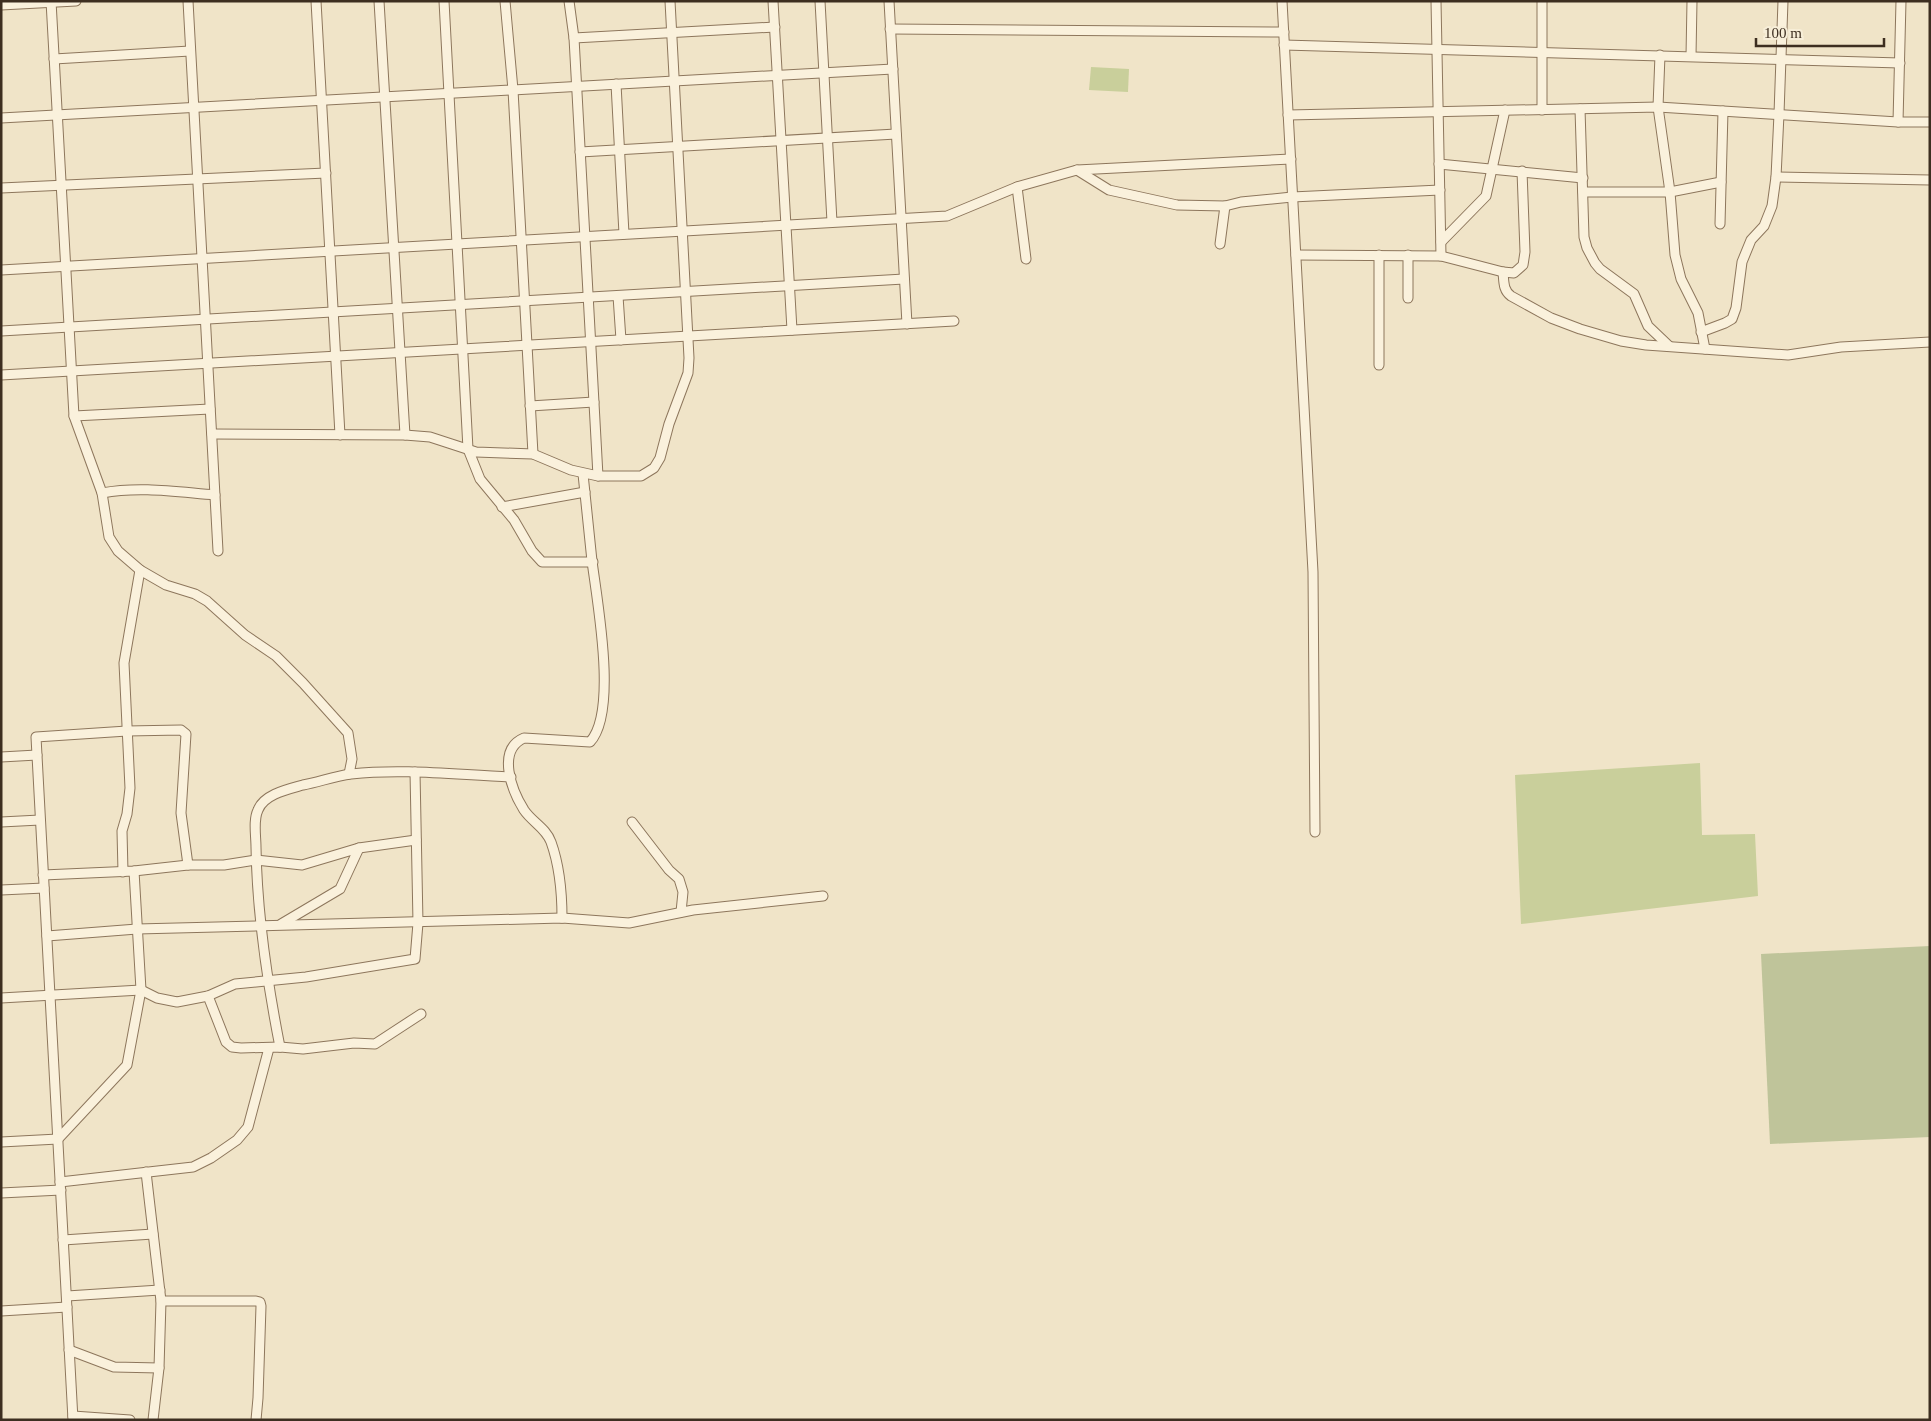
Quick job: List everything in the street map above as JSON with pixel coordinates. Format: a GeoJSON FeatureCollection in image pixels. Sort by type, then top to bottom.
{"type":"FeatureCollection","features":[{"type":"Feature","properties":{"kind":"street"},"geometry":{"type":"LineString","coordinates":[[1,6],[76,1]]}},
{"type":"Feature","properties":{"kind":"street"},"geometry":{"type":"LineString","coordinates":[[188,1],[218,551]]}},
{"type":"Feature","properties":{"kind":"street"},"geometry":{"type":"LineString","coordinates":[[316,1],[340,434]]}},
{"type":"Feature","properties":{"kind":"street"},"geometry":{"type":"LineString","coordinates":[[379,1],[405,435]]}},
{"type":"Feature","properties":{"kind":"street"},"geometry":{"type":"LineString","coordinates":[[444,1],[468,449],[480,478],[514,520],[532,552],[542,562],[592,562]]}},
{"type":"Feature","properties":{"kind":"street"},"geometry":{"type":"LineString","coordinates":[[505,1],[513,90],[533,454]]}},
{"type":"Feature","properties":{"kind":"street"},"geometry":{"type":"LineString","coordinates":[[569,1],[574,38],[598,476]]}},
{"type":"Feature","properties":{"kind":"street"},"geometry":{"type":"LineString","coordinates":[[212,434],[405,435],[430,437],[476,452],[533,454],[584,474],[598,476],[642,476],[654,468],[660,458],[688,373],[686,292],[670,1]]}},
{"type":"Feature","properties":{"kind":"street"},"geometry":{"type":"LineString","coordinates":[[773,1],[792,330]]}},
{"type":"Feature","properties":{"kind":"street"},"geometry":{"type":"LineString","coordinates":[[820,1],[832,222]]}},
{"type":"Feature","properties":{"kind":"street"},"geometry":{"type":"LineString","coordinates":[[889,1],[907,324]]}},
{"type":"Feature","properties":{"kind":"street"},"geometry":{"type":"LineString","coordinates":[[1282,1],[1313,572],[1315,832]]}},
{"type":"Feature","properties":{"kind":"street"},"geometry":{"type":"LineString","coordinates":[[1436,1],[1441,256]]}},
{"type":"Feature","properties":{"kind":"street"},"geometry":{"type":"LineString","coordinates":[[1542,1],[1542,110]]}},
{"type":"Feature","properties":{"kind":"street"},"geometry":{"type":"LineString","coordinates":[[1691,56],[1692,1]]}},
{"type":"Feature","properties":{"kind":"street"},"geometry":{"type":"LineString","coordinates":[[1701,332],[1732,319],[1736,308],[1742,262],[1753,236],[1764,226],[1769,214],[1776,177],[1783,1]]}},
{"type":"Feature","properties":{"kind":"street"},"geometry":{"type":"LineString","coordinates":[[1898,122],[1901,1]]}},
{"type":"Feature","properties":{"kind":"street"},"geometry":{"type":"LineString","coordinates":[[51,2],[74,416],[102,493],[106,526],[112,543],[118,551],[140,570],[166,585],[201,597],[245,635],[276,656],[348,733],[352,759],[349,774]]}},
{"type":"Feature","properties":{"kind":"street"},"geometry":{"type":"LineString","coordinates":[[574,38],[775,27]]}},
{"type":"Feature","properties":{"kind":"street"},"geometry":{"type":"LineString","coordinates":[[890,30],[1284,32]]}},
{"type":"Feature","properties":{"kind":"street"},"geometry":{"type":"LineString","coordinates":[[1284,45],[1900,62]]}},
{"type":"Feature","properties":{"kind":"street"},"geometry":{"type":"LineString","coordinates":[[54,59],[190,51]]}},
{"type":"Feature","properties":{"kind":"street"},"geometry":{"type":"LineString","coordinates":[[1660,56],[1658,107],[1670,192],[1677,268],[1698,313],[1705,349]]}},
{"type":"Feature","properties":{"kind":"street"},"geometry":{"type":"LineString","coordinates":[[1,118],[892,69]]}},
{"type":"Feature","properties":{"kind":"street"},"geometry":{"type":"LineString","coordinates":[[616,84],[624,234]]}},
{"type":"Feature","properties":{"kind":"street"},"geometry":{"type":"LineString","coordinates":[[1288,115],[1658,107],[1898,122],[1930,122]]}},
{"type":"Feature","properties":{"kind":"street"},"geometry":{"type":"LineString","coordinates":[[1580,109],[1584,237],[1590,256],[1600,269],[1634,294],[1648,326],[1668,346]]}},
{"type":"Feature","properties":{"kind":"street"},"geometry":{"type":"LineString","coordinates":[[1441,242],[1486,196],[1505,110]]}},
{"type":"Feature","properties":{"kind":"street"},"geometry":{"type":"LineString","coordinates":[[1720,224],[1723,111]]}},
{"type":"Feature","properties":{"kind":"street"},"geometry":{"type":"LineString","coordinates":[[580,152],[896,134]]}},
{"type":"Feature","properties":{"kind":"street"},"geometry":{"type":"LineString","coordinates":[[1,270],[947,216],[1017,187],[1077,170],[1291,159]]}},
{"type":"Feature","properties":{"kind":"street"},"geometry":{"type":"LineString","coordinates":[[1440,164],[1583,178]]}},
{"type":"Feature","properties":{"kind":"street"},"geometry":{"type":"LineString","coordinates":[[1077,170],[1109,190],[1177,204],[1225,206],[1292,196],[1440,190]]}},
{"type":"Feature","properties":{"kind":"street"},"geometry":{"type":"LineString","coordinates":[[1296,254],[1441,256],[1503,272],[1514,273],[1523,264],[1524,252],[1522,171]]}},
{"type":"Feature","properties":{"kind":"street"},"geometry":{"type":"LineString","coordinates":[[1,188],[326,173]]}},
{"type":"Feature","properties":{"kind":"street"},"geometry":{"type":"LineString","coordinates":[[1776,177],[1930,180]]}},
{"type":"Feature","properties":{"kind":"street"},"geometry":{"type":"LineString","coordinates":[[1583,192],[1670,192],[1721,182]]}},
{"type":"Feature","properties":{"kind":"street"},"geometry":{"type":"LineString","coordinates":[[1017,187],[1026,259]]}},
{"type":"Feature","properties":{"kind":"street"},"geometry":{"type":"LineString","coordinates":[[1220,244],[1225,206]]}},
{"type":"Feature","properties":{"kind":"street"},"geometry":{"type":"LineString","coordinates":[[1379,255],[1379,365]]}},
{"type":"Feature","properties":{"kind":"street"},"geometry":{"type":"LineString","coordinates":[[1408,255],[1408,298]]}},
{"type":"Feature","properties":{"kind":"street"},"geometry":{"type":"LineString","coordinates":[[1503,272],[1506,292],[1551,318],[1621,341],[1788,355],[1841,347],[1930,342]]}},
{"type":"Feature","properties":{"kind":"street"},"geometry":{"type":"LineString","coordinates":[[1,331],[904,279]]}},
{"type":"Feature","properties":{"kind":"street"},"geometry":{"type":"LineString","coordinates":[[618,296],[621,340]]}},
{"type":"Feature","properties":{"kind":"street"},"geometry":{"type":"LineString","coordinates":[[1,376],[954,321]]}},
{"type":"Feature","properties":{"kind":"street"},"geometry":{"type":"LineString","coordinates":[[530,406],[594,402]]}},
{"type":"Feature","properties":{"kind":"street"},"geometry":{"type":"LineString","coordinates":[[74,416],[210,408]]}},
{"type":"Feature","properties":{"kind":"street"},"geometry":{"type":"LineString","coordinates":[[562,918],[562,887],[551,842],[547,833],[525,812],[516,796],[509,763],[510,748],[516,741],[524,738],[590,742],[598,729],[602,714],[604,678],[599,610],[592,562],[584,474]]}},
{"type":"Feature","properties":{"kind":"street"},"geometry":{"type":"LineString","coordinates":[[102,493],[135,489],[215,496]]}},
{"type":"Feature","properties":{"kind":"street"},"geometry":{"type":"LineString","coordinates":[[502,507],[585,492]]}},
{"type":"Feature","properties":{"kind":"street"},"geometry":{"type":"LineString","coordinates":[[123,872],[122,831],[130,788],[124,663],[140,570]]}},
{"type":"Feature","properties":{"kind":"street"},"geometry":{"type":"LineString","coordinates":[[130,1420],[73,1418],[36,737],[127,731],[181,730],[186,734],[181,813],[188,865]]}},
{"type":"Feature","properties":{"kind":"street"},"geometry":{"type":"LineString","coordinates":[[1,757],[37,755]]}},
{"type":"Feature","properties":{"kind":"street"},"geometry":{"type":"LineString","coordinates":[[280,1047],[267,980],[260,926],[255,828],[257,810],[264,800],[285,790],[349,774],[415,772],[511,778]]}},
{"type":"Feature","properties":{"kind":"street"},"geometry":{"type":"LineString","coordinates":[[1,998],[140,990],[157,998],[178,1002],[208,996],[235,984],[306,976],[415,959],[418,923],[415,772]]}},
{"type":"Feature","properties":{"kind":"street"},"geometry":{"type":"LineString","coordinates":[[1,822],[40,820]]}},
{"type":"Feature","properties":{"kind":"street"},"geometry":{"type":"LineString","coordinates":[[632,822],[669,870],[680,879],[683,892],[681,912]]}},
{"type":"Feature","properties":{"kind":"street"},"geometry":{"type":"LineString","coordinates":[[43,874],[123,872],[188,865],[224,865],[256,860],[302,865],[360,848],[416,840]]}},
{"type":"Feature","properties":{"kind":"street"},"geometry":{"type":"LineString","coordinates":[[278,926],[340,888],[360,848]]}},
{"type":"Feature","properties":{"kind":"street"},"geometry":{"type":"LineString","coordinates":[[1,1142],[58,1139],[126,1065],[140,990],[134,871]]}},
{"type":"Feature","properties":{"kind":"street"},"geometry":{"type":"LineString","coordinates":[[1,890],[44,888]]}},
{"type":"Feature","properties":{"kind":"street"},"geometry":{"type":"LineString","coordinates":[[47,936],[137,930],[562,918],[629,923],[681,912],[823,896]]}},
{"type":"Feature","properties":{"kind":"street"},"geometry":{"type":"LineString","coordinates":[[208,996],[226,1042],[232,1047],[242,1048],[280,1047],[303,1049],[354,1043],[375,1044],[420,1014]]}},
{"type":"Feature","properties":{"kind":"street"},"geometry":{"type":"LineString","coordinates":[[1,1193],[193,1167],[211,1158],[236,1140],[248,1127],[269,1048]]}},
{"type":"Feature","properties":{"kind":"street"},"geometry":{"type":"LineString","coordinates":[[146,1172],[161,1301],[159,1368],[153,1420]]}},
{"type":"Feature","properties":{"kind":"street"},"geometry":{"type":"LineString","coordinates":[[63,1240],[153,1234]]}},
{"type":"Feature","properties":{"kind":"street"},"geometry":{"type":"LineString","coordinates":[[66,1296],[160,1290]]}},
{"type":"Feature","properties":{"kind":"street"},"geometry":{"type":"LineString","coordinates":[[161,1301],[260,1302],[256,1420]]}},
{"type":"Feature","properties":{"kind":"street"},"geometry":{"type":"LineString","coordinates":[[1,1311],[67,1307]]}},
{"type":"Feature","properties":{"kind":"street"},"geometry":{"type":"LineString","coordinates":[[69,1350],[114,1367],[159,1368]]}},
{"type":"Feature","properties":{"kind":"green space"},"geometry":{"type":"Polygon","coordinates":[[[1091,67],[1129,69],[1128,92],[1089,90],[1091,67]]]}},
{"type":"Feature","properties":{"kind":"green space"},"geometry":{"type":"Polygon","coordinates":[[[1700,763],[1702,835],[1755,834],[1758,896],[1521,924],[1515,775],[1700,763]]]}},
{"type":"Feature","properties":{"kind":"green space"},"geometry":{"type":"Polygon","coordinates":[[[1930,946],[1930,1137],[1770,1144],[1761,954],[1930,946]]]}}]}
